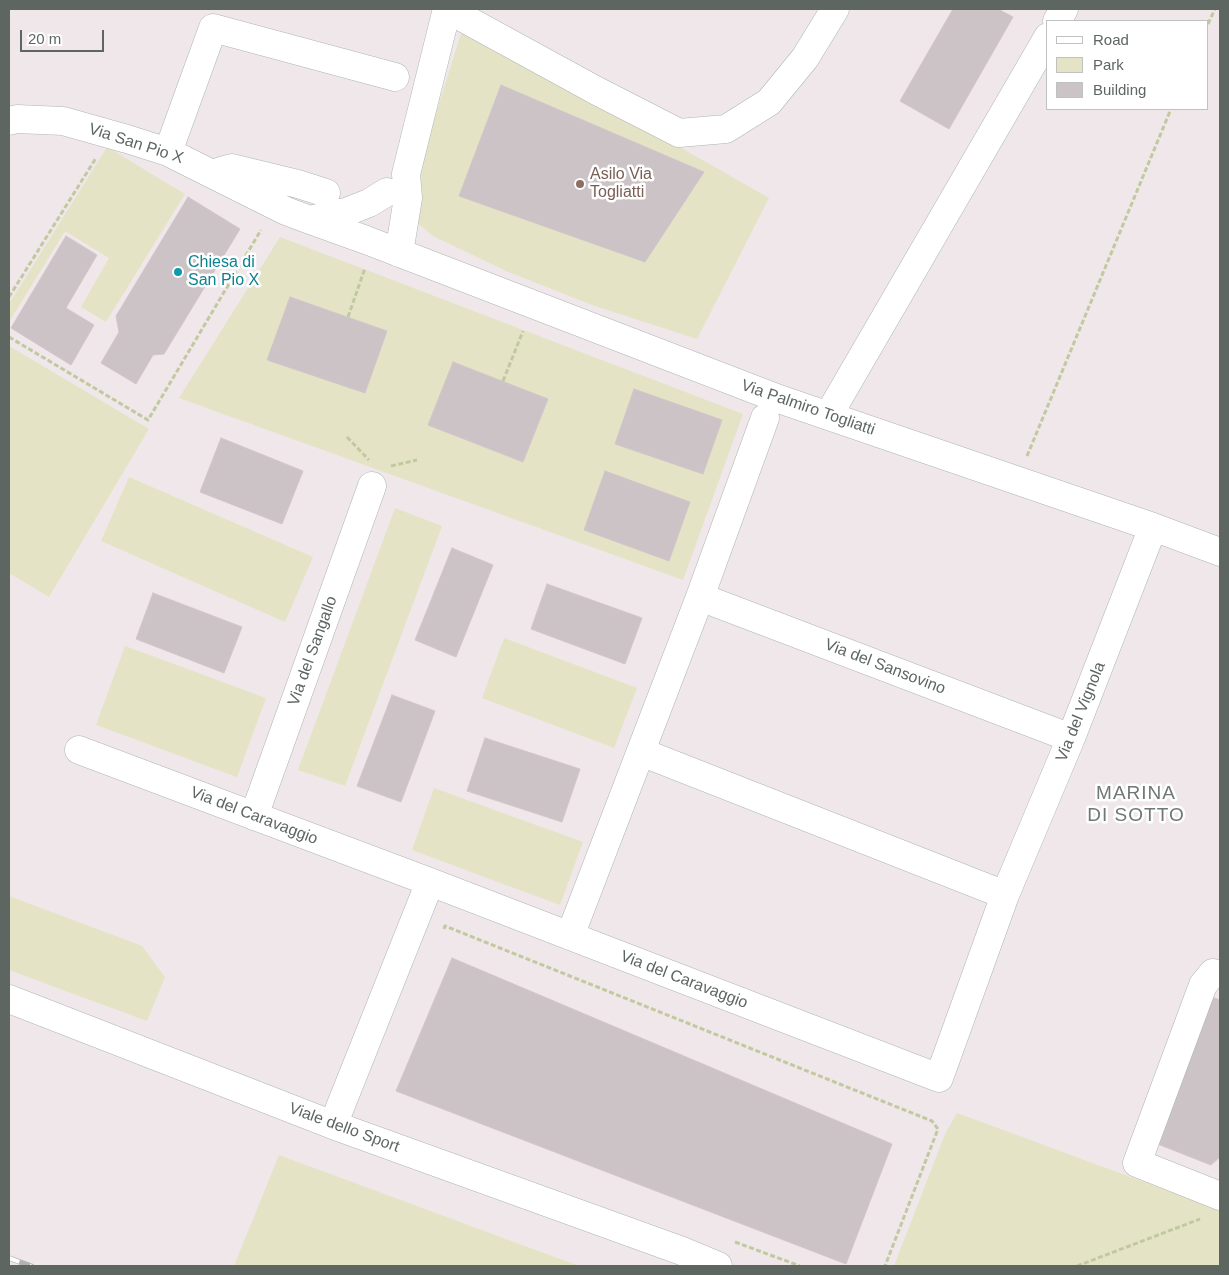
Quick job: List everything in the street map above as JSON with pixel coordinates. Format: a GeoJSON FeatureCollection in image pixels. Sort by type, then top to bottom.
{"type":"FeatureCollection","features":[{"type":"Feature","properties":{"kind":"street"},"geometry":{"type":"LineString","coordinates":[[367,251],[397,183],[447,9],[597,91],[679,133],[726,129],[769,102],[805,58],[835,9]]}},
{"type":"Feature","properties":{"kind":"street"},"geometry":{"type":"LineString","coordinates":[[1058,20],[1064,9]]}},
{"type":"Feature","properties":{"kind":"street"},"geometry":{"type":"LineString","coordinates":[[168,152],[213,28],[395,76]]}},
{"type":"Feature","properties":{"kind":"street"},"geometry":{"type":"LineString","coordinates":[[828,416],[1046,40]]}},
{"type":"Feature","properties":{"kind":"street","name":"Via San Pio X"},"geometry":{"type":"LineString","coordinates":[[9,121],[63,121],[168,152],[286,211],[310,220],[367,251],[399,253]]}},
{"type":"Feature","properties":{"kind":"street"},"geometry":{"type":"LineString","coordinates":[[211,173],[232,168],[298,184],[326,193]]}},
{"type":"Feature","properties":{"kind":"street"},"geometry":{"type":"LineString","coordinates":[[310,220],[346,212],[369,203],[397,183]]}},
{"type":"Feature","properties":{"kind":"street"},"geometry":{"type":"LineString","coordinates":[[397,183],[408,198],[399,253]]}},
{"type":"Feature","properties":{"kind":"street","name":"Via Palmiro Togliatti"},"geometry":{"type":"LineString","coordinates":[[399,253],[761,392],[1220,552]]}},
{"type":"Feature","properties":{"kind":"street"},"geometry":{"type":"LineString","coordinates":[[570,936],[700,597],[765,418]]}},
{"type":"Feature","properties":{"kind":"street","name":"Via del Sangallo"},"geometry":{"type":"LineString","coordinates":[[254,816],[372,486]]}},
{"type":"Feature","properties":{"kind":"street","name":"Via del Vignola"},"geometry":{"type":"LineString","coordinates":[[939,1078],[1006,895],[1071,738],[1152,527]]}},
{"type":"Feature","properties":{"kind":"street","name":"Via del Sansovino"},"geometry":{"type":"LineString","coordinates":[[700,597],[1071,738]]}},
{"type":"Feature","properties":{"kind":"street","name":"Via del Caravaggio"},"geometry":{"type":"LineString","coordinates":[[79,750],[430,882],[939,1078]]}},
{"type":"Feature","properties":{"kind":"street"},"geometry":{"type":"LineString","coordinates":[[641,752],[1006,895]]}},
{"type":"Feature","properties":{"kind":"street"},"geometry":{"type":"LineString","coordinates":[[333,1125],[430,882]]}},
{"type":"Feature","properties":{"kind":"street"},"geometry":{"type":"LineString","coordinates":[[1212,1206],[1137,1163],[1203,984],[1218,967]]}},
{"type":"Feature","properties":{"kind":"street","name":"Viale dello Sport"},"geometry":{"type":"LineString","coordinates":[[9,999],[333,1125],[682,1251],[718,1266]]}},
{"type":"Feature","properties":{"kind":"street","name":"Viale dello Sport"},"geometry":{"type":"LineString","coordinates":[[682,1251],[733,1254]]}},
{"type":"Feature","properties":{"kind":"path"},"geometry":{"type":"LineString","coordinates":[[1209,22],[1215,9]]}},
{"type":"Feature","properties":{"kind":"path"},"geometry":{"type":"LineString","coordinates":[[1024,464],[1171,110]]}},
{"type":"Feature","properties":{"kind":"path"},"geometry":{"type":"LineString","coordinates":[[9,297],[98,155]]}},
{"type":"Feature","properties":{"kind":"path"},"geometry":{"type":"LineString","coordinates":[[9,337],[148,420],[261,230],[253,226]]}},
{"type":"Feature","properties":{"kind":"path"},"geometry":{"type":"LineString","coordinates":[[348,317],[367,251]]}},
{"type":"Feature","properties":{"kind":"path"},"geometry":{"type":"LineString","coordinates":[[503,381],[526,323]]}},
{"type":"Feature","properties":{"kind":"path"},"geometry":{"type":"LineString","coordinates":[[391,466],[417,460]]}},
{"type":"Feature","properties":{"kind":"path"},"geometry":{"type":"LineString","coordinates":[[442,935],[445,926],[932,1121],[938,1129],[885,1266]]}},
{"type":"Feature","properties":{"kind":"path"},"geometry":{"type":"LineString","coordinates":[[1077,1266],[1212,1206]]}},
{"type":"Feature","properties":{"kind":"path"},"geometry":{"type":"LineString","coordinates":[[733,1254],[800,1266]]}},
{"type":"Feature","properties":{"kind":"green space"},"geometry":{"type":"Polygon","coordinates":[[[464,24],[769,198],[697,339],[592,305],[506,271],[433,236],[415,221],[416,177],[464,24]]]}},
{"type":"Feature","properties":{"kind":"green space"},"geometry":{"type":"Polygon","coordinates":[[[107,147],[185,194],[106,322],[81,307],[109,258],[65,231],[9,322],[9,304],[107,147]]]}},
{"type":"Feature","properties":{"kind":"green space"},"geometry":{"type":"Polygon","coordinates":[[[280,237],[743,414],[683,580],[179,398],[280,237]]]}},
{"type":"Feature","properties":{"kind":"green space"},"geometry":{"type":"Polygon","coordinates":[[[9,346],[149,429],[49,597],[9,573],[9,346]]]}},
{"type":"Feature","properties":{"kind":"green space"},"geometry":{"type":"Polygon","coordinates":[[[129,477],[313,557],[285,622],[101,541],[129,477]]]}},
{"type":"Feature","properties":{"kind":"green space"},"geometry":{"type":"Polygon","coordinates":[[[395,508],[442,526],[345,786],[298,770],[395,508]]]}},
{"type":"Feature","properties":{"kind":"green space"},"geometry":{"type":"Polygon","coordinates":[[[504,638],[637,688],[614,748],[482,698],[504,638]]]}},
{"type":"Feature","properties":{"kind":"green space"},"geometry":{"type":"Polygon","coordinates":[[[125,646],[266,698],[237,777],[96,725],[125,646]]]}},
{"type":"Feature","properties":{"kind":"green space"},"geometry":{"type":"Polygon","coordinates":[[[434,788],[583,842],[560,905],[412,850],[434,788]]]}},
{"type":"Feature","properties":{"kind":"green space"},"geometry":{"type":"Polygon","coordinates":[[[9,896],[142,946],[165,977],[147,1021],[9,970],[9,896]]]}},
{"type":"Feature","properties":{"kind":"green space"},"geometry":{"type":"Polygon","coordinates":[[[957,1113],[1220,1210],[1220,1266],[894,1266],[945,1134],[957,1113]]]}},
{"type":"Feature","properties":{"kind":"green space"},"geometry":{"type":"Polygon","coordinates":[[[279,1155],[579,1266],[234,1266],[279,1155]]]}},
{"type":"Feature","properties":{"kind":"building"},"geometry":{"type":"Polygon","coordinates":[[[953,9],[998,9],[1013,17],[949,129],[900,101],[953,9]]]}},
{"type":"Feature","properties":{"kind":"building","name":"Asilo Via Togliatti"},"geometry":{"type":"Polygon","coordinates":[[[501,85],[704,172],[645,262],[459,196],[501,85]]]}},
{"type":"Feature","properties":{"kind":"building","name":"Chiesa di San Pio X"},"geometry":{"type":"Polygon","coordinates":[[[188,197],[240,229],[164,354],[153,355],[136,384],[101,363],[119,332],[116,316],[188,197]]]}},
{"type":"Feature","properties":{"kind":"building"},"geometry":{"type":"Polygon","coordinates":[[[66,236],[97,255],[66,308],[94,325],[71,365],[11,328],[66,236]]]}},
{"type":"Feature","properties":{"kind":"building"},"geometry":{"type":"Polygon","coordinates":[[[290,297],[387,331],[365,393],[267,360],[290,297]]]}},
{"type":"Feature","properties":{"kind":"building"},"geometry":{"type":"Polygon","coordinates":[[[453,362],[548,399],[523,462],[428,425],[453,362]]]}},
{"type":"Feature","properties":{"kind":"building"},"geometry":{"type":"Polygon","coordinates":[[[634,389],[722,420],[703,474],[615,444],[634,389]]]}},
{"type":"Feature","properties":{"kind":"building"},"geometry":{"type":"Polygon","coordinates":[[[221,438],[303,471],[282,524],[200,492],[221,438]]]}},
{"type":"Feature","properties":{"kind":"building"},"geometry":{"type":"Polygon","coordinates":[[[605,471],[690,502],[669,561],[584,530],[605,471]]]}},
{"type":"Feature","properties":{"kind":"building"},"geometry":{"type":"Polygon","coordinates":[[[452,548],[493,565],[456,657],[415,640],[452,548]]]}},
{"type":"Feature","properties":{"kind":"building"},"geometry":{"type":"Polygon","coordinates":[[[547,584],[642,618],[625,664],[531,629],[547,584]]]}},
{"type":"Feature","properties":{"kind":"building"},"geometry":{"type":"Polygon","coordinates":[[[153,593],[242,627],[224,673],[136,639],[153,593]]]}},
{"type":"Feature","properties":{"kind":"building"},"geometry":{"type":"Polygon","coordinates":[[[392,695],[435,711],[401,802],[357,786],[392,695]]]}},
{"type":"Feature","properties":{"kind":"building"},"geometry":{"type":"Polygon","coordinates":[[[485,738],[580,769],[562,822],[467,791],[485,738]]]}},
{"type":"Feature","properties":{"kind":"building"},"geometry":{"type":"Polygon","coordinates":[[[452,958],[892,1144],[846,1264],[396,1091],[452,958]]]}},
{"type":"Feature","properties":{"kind":"building"},"geometry":{"type":"Polygon","coordinates":[[[1206,995],[1220,1000],[1220,1157],[1211,1165],[1150,1141],[1206,995]]]}},
{"type":"Feature","properties":{"kind":"railway"},"geometry":{"type":"LineString","coordinates":[[9,1258],[31,1266]]}},
{"type":"Feature","properties":{"kind":"place","name":"Asilo Via Togliatti"},"geometry":{"type":"Point","coordinates":[580,184]}},
{"type":"Feature","properties":{"kind":"place","name":"Chiesa di San Pio X"},"geometry":{"type":"Point","coordinates":[178,272]}},
{"type":"Feature","properties":{"kind":"district","name":"MARINA DI SOTTO"},"geometry":{"type":"Point","coordinates":[1136,805]}}]}
